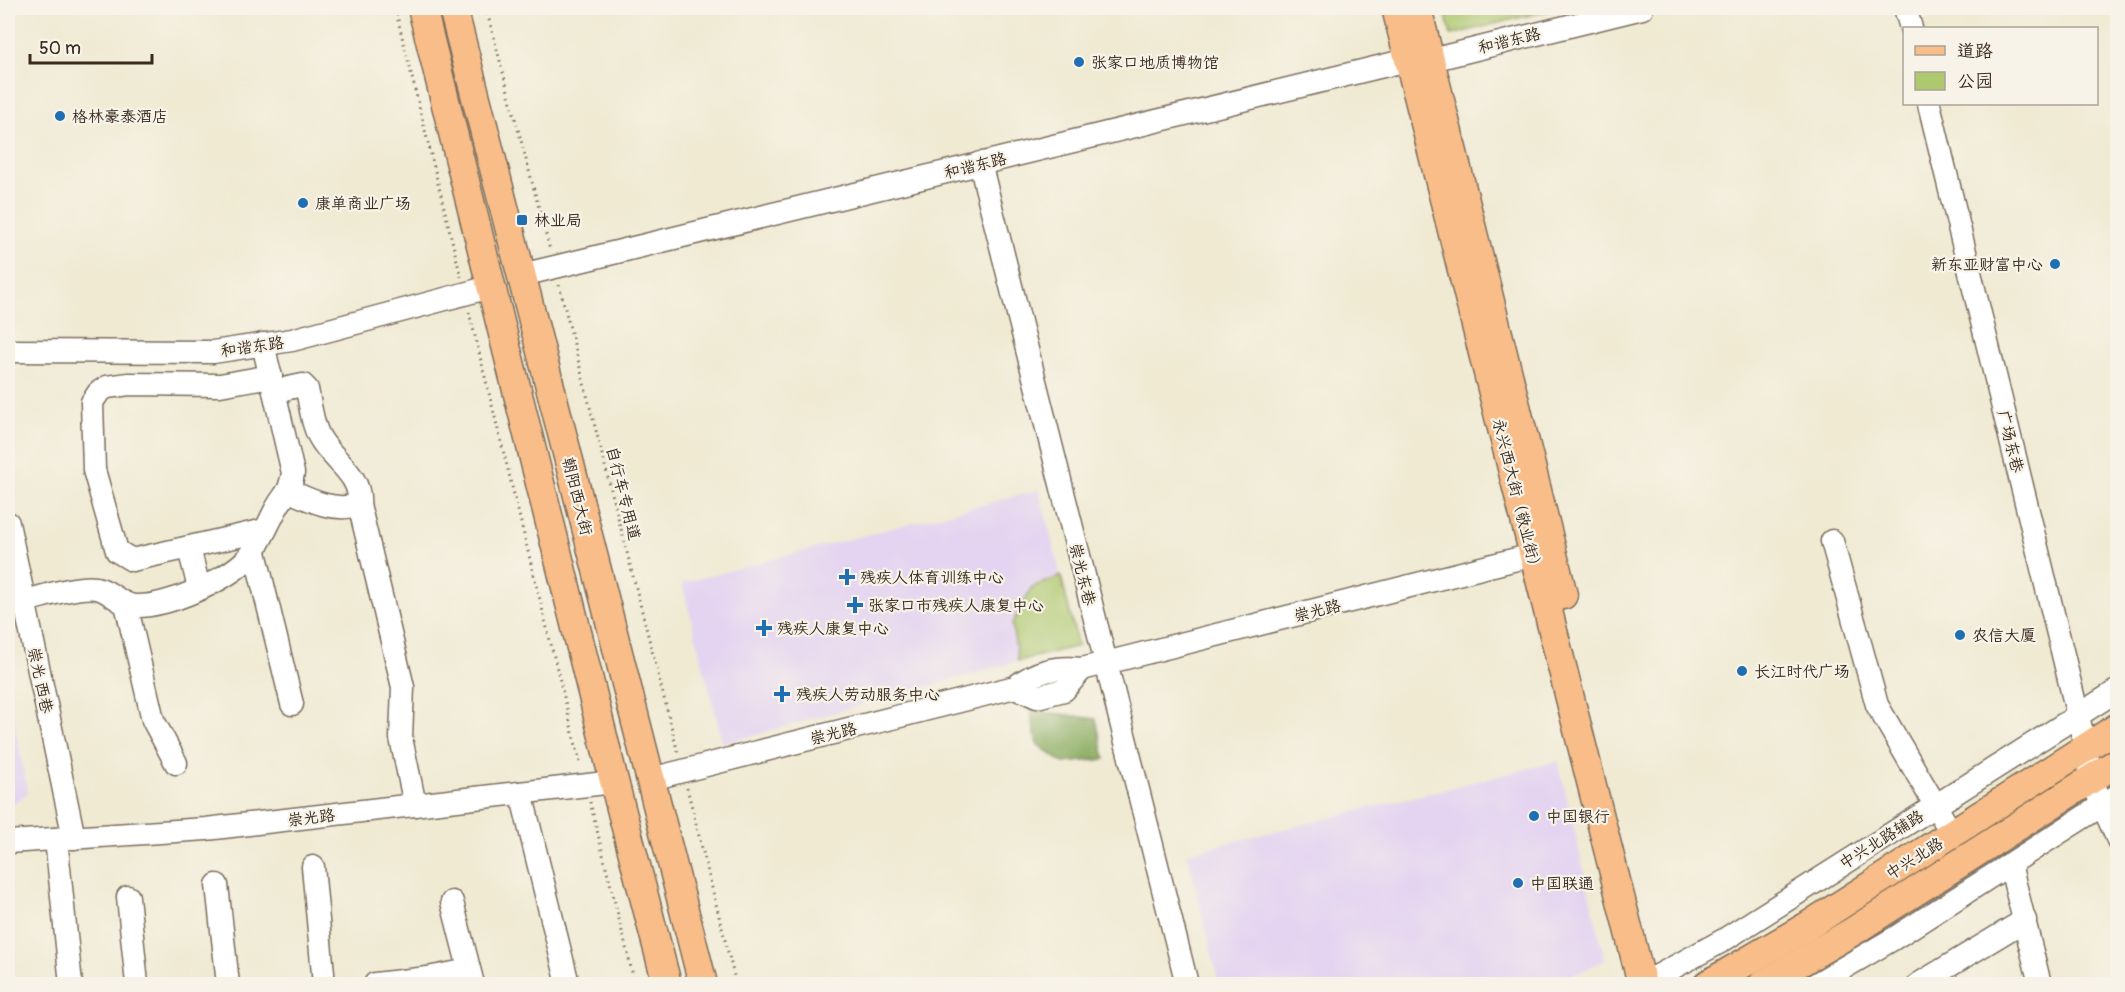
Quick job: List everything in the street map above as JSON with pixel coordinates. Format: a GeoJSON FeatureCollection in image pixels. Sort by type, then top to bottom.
{"type":"FeatureCollection","features":[{"type":"Feature","properties":{"kind":"main road"},"geometry":{"type":"LineString","coordinates":[[422,8],[477,290],[614,782],[667,984]]}},
{"type":"Feature","properties":{"kind":"main road","name":"朝阳西大街"},"geometry":{"type":"LineString","coordinates":[[453,8],[704,984]]}},
{"type":"Feature","properties":{"kind":"main road","name":"永兴西大街（敬业街）"},"geometry":{"type":"LineString","coordinates":[[1396,8],[1419,57],[1651,982]]}},
{"type":"Feature","properties":{"kind":"main road","name":"永兴西大街（敬业街）"},"geometry":{"type":"LineString","coordinates":[[1417,8],[1419,57]]}},
{"type":"Feature","properties":{"kind":"main road","name":"中兴北路"},"geometry":{"type":"LineString","coordinates":[[1708,984],[1806,927],[2118,727]]}},
{"type":"Feature","properties":{"kind":"main road","name":"中兴北路"},"geometry":{"type":"LineString","coordinates":[[1762,984],[1852,932],[2118,762]]}},
{"type":"Feature","properties":{"kind":"street","name":"和谐东路"},"geometry":{"type":"LineString","coordinates":[[1419,57],[1596,8]]}},
{"type":"Feature","properties":{"kind":"street","name":"和谐东路"},"geometry":{"type":"LineString","coordinates":[[522,274],[1419,57],[1642,8]]}},
{"type":"Feature","properties":{"kind":"street"},"geometry":{"type":"LineString","coordinates":[[1905,8],[1911,27]]}},
{"type":"Feature","properties":{"kind":"street","name":"广场东巷"},"geometry":{"type":"LineString","coordinates":[[1929,105],[2078,714],[2091,779],[2110,800],[2118,840]]}},
{"type":"Feature","properties":{"kind":"street","name":"崇光东巷"},"geometry":{"type":"LineString","coordinates":[[980,163],[1187,984]]}},
{"type":"Feature","properties":{"kind":"street","name":"和谐东路"},"geometry":{"type":"LineString","coordinates":[[8,351],[213,352],[292,340],[477,290]]}},
{"type":"Feature","properties":{"kind":"street"},"geometry":{"type":"LineString","coordinates":[[24,601],[90,586],[108,592],[126,604],[148,605],[191,593],[230,571],[249,557],[278,505],[290,491],[293,473],[263,344]]}},
{"type":"Feature","properties":{"kind":"street"},"geometry":{"type":"LineString","coordinates":[[260,539],[189,548],[132,560],[117,552],[94,470],[93,402],[99,392],[107,387],[129,384],[272,384],[303,385],[307,389],[319,437],[353,478],[360,493],[359,504],[403,687],[401,738],[416,805]]}},
{"type":"Feature","properties":{"kind":"street"},"geometry":{"type":"LineString","coordinates":[[290,491],[314,502],[346,509],[359,504]]}},
{"type":"Feature","properties":{"kind":"street","name":"崇光 西巷"},"geometry":{"type":"LineString","coordinates":[[8,523],[24,601],[65,838],[71,984]]}},
{"type":"Feature","properties":{"kind":"street"},"geometry":{"type":"LineString","coordinates":[[260,539],[292,704]]}},
{"type":"Feature","properties":{"kind":"street"},"geometry":{"type":"LineString","coordinates":[[1832,541],[1877,705],[1952,834]]}},
{"type":"Feature","properties":{"kind":"street"},"geometry":{"type":"LineString","coordinates":[[189,548],[199,588]]}},
{"type":"Feature","properties":{"kind":"street","name":"崇光路"},"geometry":{"type":"LineString","coordinates":[[651,779],[1015,687],[1032,674],[1061,667],[1082,669],[1543,552]]}},
{"type":"Feature","properties":{"kind":"street"},"geometry":{"type":"LineString","coordinates":[[126,604],[153,720],[176,763]]}},
{"type":"Feature","properties":{"kind":"street","name":"中兴北路辅路"},"geometry":{"type":"LineString","coordinates":[[1651,982],[1722,941],[2118,690]]}},
{"type":"Feature","properties":{"kind":"street","name":"崇光路"},"geometry":{"type":"LineString","coordinates":[[8,842],[206,829],[614,782]]}},
{"type":"Feature","properties":{"kind":"street"},"geometry":{"type":"LineString","coordinates":[[521,793],[568,984]]}},
{"type":"Feature","properties":{"kind":"street"},"geometry":{"type":"LineString","coordinates":[[1816,984],[2110,800]]}},
{"type":"Feature","properties":{"kind":"street"},"geometry":{"type":"LineString","coordinates":[[2010,864],[2040,984]]}},
{"type":"Feature","properties":{"kind":"street"},"geometry":{"type":"LineString","coordinates":[[313,867],[324,984]]}},
{"type":"Feature","properties":{"kind":"street"},"geometry":{"type":"LineString","coordinates":[[217,885],[228,984]]}},
{"type":"Feature","properties":{"kind":"street"},"geometry":{"type":"LineString","coordinates":[[128,897],[137,984]]}},
{"type":"Feature","properties":{"kind":"street"},"geometry":{"type":"LineString","coordinates":[[375,984],[471,977],[452,902]]}},
{"type":"Feature","properties":{"kind":"street"},"geometry":{"type":"LineString","coordinates":[[1919,984],[1949,976],[2025,920]]}},
{"type":"Feature","properties":{"kind":"path"},"geometry":{"type":"LineString","coordinates":[[395,8],[477,290],[585,785],[635,984]]}},
{"type":"Feature","properties":{"kind":"path","name":"自行车专用道"},"geometry":{"type":"LineString","coordinates":[[486,8],[736,984]]}},
{"type":"Feature","properties":{"kind":"shaded area","name":"张家口市残疾人康复中心"},"geometry":{"type":"Polygon","coordinates":[[[1039,490],[1061,576],[1032,587],[1012,624],[1018,661],[723,744],[682,583],[1039,490]]]}},
{"type":"Feature","properties":{"kind":"shaded area"},"geometry":{"type":"Polygon","coordinates":[[[8,690],[28,793],[8,808],[8,690]]]}},
{"type":"Feature","properties":{"kind":"shaded area"},"geometry":{"type":"Polygon","coordinates":[[[1558,761],[1605,960],[1554,984],[1219,984],[1187,853],[1558,761]]]}},
{"type":"Feature","properties":{"kind":"green space"},"geometry":{"type":"Polygon","coordinates":[[[1444,8],[1558,8],[1451,35],[1444,8]]]}},
{"type":"Feature","properties":{"kind":"green space"},"geometry":{"type":"Polygon","coordinates":[[[1061,576],[1078,646],[1018,661],[1012,624],[1032,587],[1061,576]]]}},
{"type":"Feature","properties":{"kind":"green space"},"geometry":{"type":"Polygon","coordinates":[[[1030,710],[1096,719],[1105,759],[1063,763],[1037,744],[1030,710]]]}},
{"type":"Feature","properties":{"kind":"place","name":"张家口地质博物馆"},"geometry":{"type":"Point","coordinates":[1079,62]}},
{"type":"Feature","properties":{"kind":"place","name":"格林豪泰酒店"},"geometry":{"type":"Point","coordinates":[60,116]}},
{"type":"Feature","properties":{"kind":"place","name":"康单商业广场"},"geometry":{"type":"Point","coordinates":[303,203]}},
{"type":"Feature","properties":{"kind":"place","name":"林业局"},"geometry":{"type":"Point","coordinates":[522,220]}},
{"type":"Feature","properties":{"kind":"place","name":"新东亚财富中心"},"geometry":{"type":"Point","coordinates":[2055,264]}},
{"type":"Feature","properties":{"kind":"place","name":"残疾人体育训练中心"},"geometry":{"type":"Point","coordinates":[847,577]}},
{"type":"Feature","properties":{"kind":"place","name":"张家口市残疾人康复中心"},"geometry":{"type":"Point","coordinates":[855,605]}},
{"type":"Feature","properties":{"kind":"place","name":"残疾人康复中心"},"geometry":{"type":"Point","coordinates":[764,628]}},
{"type":"Feature","properties":{"kind":"place","name":"农信大厦"},"geometry":{"type":"Point","coordinates":[1960,635]}},
{"type":"Feature","properties":{"kind":"place","name":"长江时代广场"},"geometry":{"type":"Point","coordinates":[1742,671]}},
{"type":"Feature","properties":{"kind":"place","name":"残疾人劳动服务中心"},"geometry":{"type":"Point","coordinates":[782,694]}},
{"type":"Feature","properties":{"kind":"place","name":"中国银行"},"geometry":{"type":"Point","coordinates":[1534,816]}},
{"type":"Feature","properties":{"kind":"place","name":"中国联通"},"geometry":{"type":"Point","coordinates":[1518,883]}}]}
